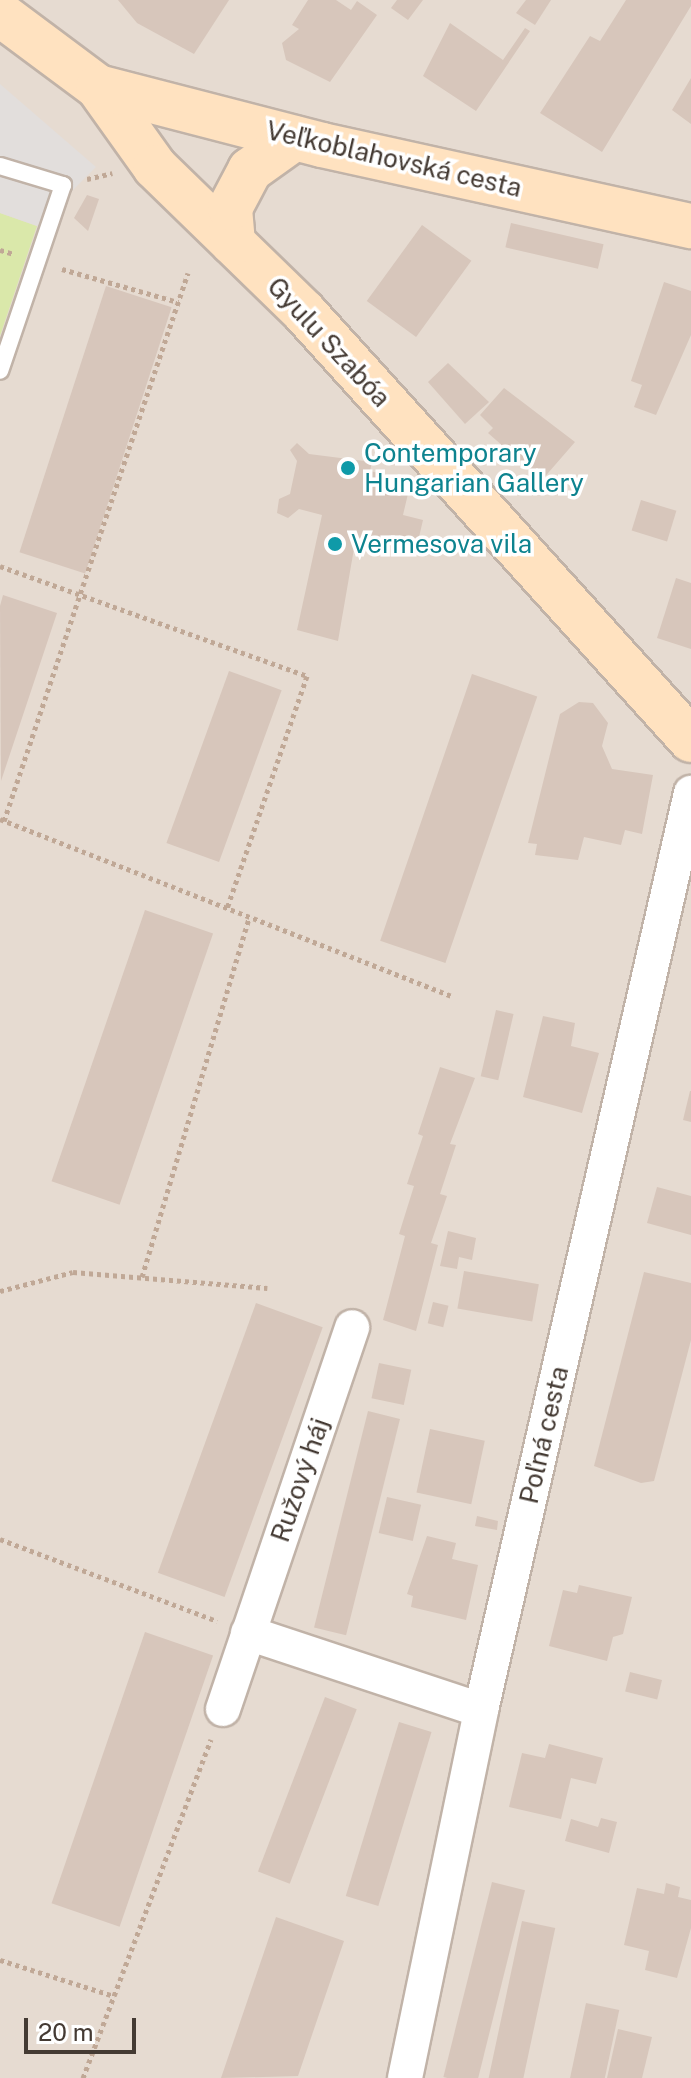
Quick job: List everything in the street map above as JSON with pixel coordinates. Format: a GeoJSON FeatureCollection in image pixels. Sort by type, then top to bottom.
{"type":"FeatureCollection","features":[{"type":"Feature","properties":{"kind":"street"},"geometry":{"type":"LineString","coordinates":[[0,14],[98,87]]}},
{"type":"Feature","properties":{"kind":"street","name":"Veľkoblahovská cesta"},"geometry":{"type":"LineString","coordinates":[[98,87],[295,138],[691,226]]}},
{"type":"Feature","properties":{"kind":"street","name":"Gyulu Szabóa"},"geometry":{"type":"LineString","coordinates":[[98,87],[155,167],[304,312],[691,740]]}},
{"type":"Feature","properties":{"kind":"street"},"geometry":{"type":"LineString","coordinates":[[233,243],[230,208],[250,170],[295,138]]}},
{"type":"Feature","properties":{"kind":"street","name":"Poľná cesta"},"geometry":{"type":"LineString","coordinates":[[405,2078],[481,1710],[691,793]]}},
{"type":"Feature","properties":{"kind":"street","name":"Ružový háj"},"geometry":{"type":"LineString","coordinates":[[223,1709],[352,1327]]}},
{"type":"Feature","properties":{"kind":"street"},"geometry":{"type":"LineString","coordinates":[[248,1633],[481,1710]]}},
{"type":"Feature","properties":{"kind":"lane"},"geometry":{"type":"LineString","coordinates":[[0,166],[63,185],[0,371]]}},
{"type":"Feature","properties":{"kind":"path"},"geometry":{"type":"LineString","coordinates":[[37,262],[178,302]]}},
{"type":"Feature","properties":{"kind":"path"},"geometry":{"type":"LineString","coordinates":[[188,273],[2,820],[451,996]]}},
{"type":"Feature","properties":{"kind":"path"},"geometry":{"type":"LineString","coordinates":[[0,566],[307,676],[227,908]]}},
{"type":"Feature","properties":{"kind":"path"},"geometry":{"type":"LineString","coordinates":[[142,1277],[249,917]]}},
{"type":"Feature","properties":{"kind":"path"},"geometry":{"type":"LineString","coordinates":[[0,1291],[73,1272],[267,1288]]}},
{"type":"Feature","properties":{"kind":"path"},"geometry":{"type":"LineString","coordinates":[[0,1539],[248,1633]]}},
{"type":"Feature","properties":{"kind":"path"},"geometry":{"type":"LineString","coordinates":[[83,2078],[223,1709]]}},
{"type":"Feature","properties":{"kind":"path"},"geometry":{"type":"LineString","coordinates":[[0,1960],[114,1996]]}},
{"type":"Feature","properties":{"kind":"shaded area"},"geometry":{"type":"Polygon","coordinates":[[[0,0],[691,0],[691,2078],[0,2078],[0,0]]]}},
{"type":"Feature","properties":{"kind":"shaded area"},"geometry":{"type":"Polygon","coordinates":[[[0,84],[96,167],[37,226],[0,213],[0,84]]]}},
{"type":"Feature","properties":{"kind":"green space"},"geometry":{"type":"Polygon","coordinates":[[[0,213],[37,226],[0,336],[0,213]]]}},
{"type":"Feature","properties":{"kind":"building"},"geometry":{"type":"Polygon","coordinates":[[[118,0],[229,0],[194,54],[137,23],[118,0]]]}},
{"type":"Feature","properties":{"kind":"building"},"geometry":{"type":"Polygon","coordinates":[[[308,0],[336,0],[351,10],[357,1],[377,15],[330,82],[286,60],[282,43],[299,29],[292,25],[308,0]]]}},
{"type":"Feature","properties":{"kind":"building"},"geometry":{"type":"Polygon","coordinates":[[[397,0],[423,0],[408,20],[391,8],[397,0]]]}},
{"type":"Feature","properties":{"kind":"building"},"geometry":{"type":"Polygon","coordinates":[[[526,0],[551,0],[535,25],[516,13],[526,0]]]}},
{"type":"Feature","properties":{"kind":"building"},"geometry":{"type":"Polygon","coordinates":[[[626,0],[691,0],[691,6],[602,152],[540,113],[590,36],[600,41],[626,0]]]}},
{"type":"Feature","properties":{"kind":"building"},"geometry":{"type":"Polygon","coordinates":[[[450,23],[503,60],[525,28],[530,31],[476,111],[423,76],[450,23]]]}},
{"type":"Feature","properties":{"kind":"building"},"geometry":{"type":"Polygon","coordinates":[[[691,78],[691,124],[672,110],[691,78]]]}},
{"type":"Feature","properties":{"kind":"building"},"geometry":{"type":"Polygon","coordinates":[[[87,195],[99,199],[88,231],[74,218],[87,195]]]}},
{"type":"Feature","properties":{"kind":"building"},"geometry":{"type":"Polygon","coordinates":[[[511,223],[604,244],[598,269],[505,247],[511,223]]]}},
{"type":"Feature","properties":{"kind":"building"},"geometry":{"type":"Polygon","coordinates":[[[422,225],[471,261],[416,337],[367,301],[422,225]]]}},
{"type":"Feature","properties":{"kind":"building"},"geometry":{"type":"Polygon","coordinates":[[[664,282],[691,291],[691,335],[656,415],[634,407],[642,385],[631,381],[664,282]]]}},
{"type":"Feature","properties":{"kind":"building"},"geometry":{"type":"Polygon","coordinates":[[[106,286],[172,307],[85,574],[19,552],[106,286]]]}},
{"type":"Feature","properties":{"kind":"building"},"geometry":{"type":"Polygon","coordinates":[[[448,363],[489,402],[465,424],[428,382],[448,363]]]}},
{"type":"Feature","properties":{"kind":"building"},"geometry":{"type":"Polygon","coordinates":[[[504,388],[575,442],[542,480],[488,433],[493,428],[480,415],[504,388]]]}},
{"type":"Feature","properties":{"kind":"building","name":"Vermesova vila"},"geometry":{"type":"Polygon","coordinates":[[[297,443],[309,454],[372,462],[370,471],[411,481],[403,515],[423,520],[416,550],[356,537],[338,641],[297,630],[322,515],[299,509],[288,518],[277,513],[279,499],[290,494],[297,461],[290,450],[297,443]]]}},
{"type":"Feature","properties":{"kind":"building"},"geometry":{"type":"Polygon","coordinates":[[[641,500],[676,511],[667,541],[632,531],[641,500]]]}},
{"type":"Feature","properties":{"kind":"building"},"geometry":{"type":"Polygon","coordinates":[[[676,578],[691,583],[691,649],[657,638],[676,578]]]}},
{"type":"Feature","properties":{"kind":"building"},"geometry":{"type":"Polygon","coordinates":[[[3,595],[57,613],[1,781],[0,606],[3,595]]]}},
{"type":"Feature","properties":{"kind":"building"},"geometry":{"type":"Polygon","coordinates":[[[229,671],[282,690],[219,862],[166,843],[229,671]]]}},
{"type":"Feature","properties":{"kind":"building"},"geometry":{"type":"Polygon","coordinates":[[[472,674],[537,696],[445,963],[380,941],[472,674]]]}},
{"type":"Feature","properties":{"kind":"building"},"geometry":{"type":"Polygon","coordinates":[[[579,702],[593,703],[608,723],[602,746],[612,769],[653,775],[642,834],[625,830],[621,845],[584,837],[578,860],[535,855],[537,844],[528,843],[560,714],[579,702]]]}},
{"type":"Feature","properties":{"kind":"building"},"geometry":{"type":"Polygon","coordinates":[[[145,910],[213,933],[120,1205],[52,1181],[145,910]]]}},
{"type":"Feature","properties":{"kind":"building"},"geometry":{"type":"Polygon","coordinates":[[[496,1010],[514,1014],[498,1080],[481,1076],[496,1010]]]}},
{"type":"Feature","properties":{"kind":"building"},"geometry":{"type":"Polygon","coordinates":[[[543,1016],[575,1023],[571,1046],[599,1053],[582,1113],[523,1097],[543,1016]]]}},
{"type":"Feature","properties":{"kind":"building"},"geometry":{"type":"Polygon","coordinates":[[[440,1067],[475,1078],[450,1144],[456,1145],[440,1194],[447,1196],[431,1243],[438,1245],[416,1331],[383,1320],[405,1236],[399,1234],[414,1186],[407,1184],[423,1136],[418,1134],[440,1067]]]}},
{"type":"Feature","properties":{"kind":"building"},"geometry":{"type":"Polygon","coordinates":[[[691,1091],[691,1122],[683,1120],[691,1091]]]}},
{"type":"Feature","properties":{"kind":"building"},"geometry":{"type":"Polygon","coordinates":[[[657,1187],[691,1196],[691,1235],[647,1223],[657,1187]]]}},
{"type":"Feature","properties":{"kind":"building"},"geometry":{"type":"Polygon","coordinates":[[[448,1231],[476,1238],[472,1260],[459,1257],[457,1269],[440,1266],[448,1231]]]}},
{"type":"Feature","properties":{"kind":"building"},"geometry":{"type":"Polygon","coordinates":[[[464,1271],[539,1284],[532,1322],[457,1308],[464,1271]]]}},
{"type":"Feature","properties":{"kind":"building"},"geometry":{"type":"Polygon","coordinates":[[[644,1272],[691,1283],[691,1340],[654,1481],[641,1483],[594,1466],[644,1272]]]}},
{"type":"Feature","properties":{"kind":"building"},"geometry":{"type":"Polygon","coordinates":[[[433,1302],[449,1306],[443,1327],[428,1323],[433,1302]]]}},
{"type":"Feature","properties":{"kind":"building"},"geometry":{"type":"Polygon","coordinates":[[[256,1303],[323,1327],[225,1597],[158,1573],[256,1303]]]}},
{"type":"Feature","properties":{"kind":"building"},"geometry":{"type":"Polygon","coordinates":[[[379,1363],[411,1370],[404,1405],[372,1398],[379,1363]]]}},
{"type":"Feature","properties":{"kind":"building"},"geometry":{"type":"Polygon","coordinates":[[[368,1411],[400,1419],[346,1635],[314,1627],[368,1411]]]}},
{"type":"Feature","properties":{"kind":"building"},"geometry":{"type":"Polygon","coordinates":[[[430,1429],[485,1441],[471,1504],[416,1493],[430,1429]]]}},
{"type":"Feature","properties":{"kind":"building"},"geometry":{"type":"Polygon","coordinates":[[[387,1497],[421,1505],[413,1541],[379,1533],[387,1497]]]}},
{"type":"Feature","properties":{"kind":"building"},"geometry":{"type":"Polygon","coordinates":[[[477,1516],[498,1521],[497,1530],[475,1526],[477,1516]]]}},
{"type":"Feature","properties":{"kind":"building"},"geometry":{"type":"Polygon","coordinates":[[[427,1536],[456,1543],[452,1559],[478,1565],[466,1620],[411,1607],[413,1596],[407,1594],[427,1536]]]}},
{"type":"Feature","properties":{"kind":"building"},"geometry":{"type":"Polygon","coordinates":[[[579,1585],[632,1597],[623,1634],[613,1637],[607,1661],[549,1646],[563,1590],[577,1593],[579,1585]]]}},
{"type":"Feature","properties":{"kind":"building"},"geometry":{"type":"Polygon","coordinates":[[[145,1632],[213,1655],[120,1927],[52,1903],[145,1632]]]}},
{"type":"Feature","properties":{"kind":"building"},"geometry":{"type":"Polygon","coordinates":[[[630,1672],[662,1680],[657,1699],[625,1691],[630,1672]]]}},
{"type":"Feature","properties":{"kind":"building"},"geometry":{"type":"Polygon","coordinates":[[[325,1697],[357,1709],[290,1884],[258,1872],[325,1697]]]}},
{"type":"Feature","properties":{"kind":"building"},"geometry":{"type":"Polygon","coordinates":[[[399,1722],[432,1732],[378,1906],[346,1896],[399,1722]]]}},
{"type":"Feature","properties":{"kind":"building"},"geometry":{"type":"Polygon","coordinates":[[[549,1744],[603,1758],[596,1784],[571,1778],[561,1819],[509,1807],[522,1753],[545,1758],[549,1744]]]}},
{"type":"Feature","properties":{"kind":"building"},"geometry":{"type":"Polygon","coordinates":[[[601,1818],[617,1822],[609,1853],[565,1841],[571,1819],[598,1827],[601,1818]]]}},
{"type":"Feature","properties":{"kind":"building"},"geometry":{"type":"Polygon","coordinates":[[[492,1882],[525,1890],[478,2078],[443,2077],[492,1882]]]}},
{"type":"Feature","properties":{"kind":"building"},"geometry":{"type":"Polygon","coordinates":[[[666,1883],[680,1887],[678,1897],[691,1900],[691,1928],[677,1978],[645,1970],[649,1951],[624,1945],[637,1888],[664,1894],[666,1883]]]}},
{"type":"Feature","properties":{"kind":"building"},"geometry":{"type":"Polygon","coordinates":[[[276,1917],[344,1941],[298,2076],[221,2078],[276,1917]]]}},
{"type":"Feature","properties":{"kind":"building"},"geometry":{"type":"Polygon","coordinates":[[[522,1921],[555,1928],[523,2078],[489,2078],[522,1921]]]}},
{"type":"Feature","properties":{"kind":"building"},"geometry":{"type":"Polygon","coordinates":[[[586,2003],[619,2010],[605,2078],[570,2078],[586,2003]]]}},
{"type":"Feature","properties":{"kind":"building"},"geometry":{"type":"Polygon","coordinates":[[[618,2029],[652,2037],[642,2078],[607,2078],[618,2029]]]}},
{"type":"Feature","properties":{"kind":"place","name":"Contemporary Hungarian Gallery"},"geometry":{"type":"Point","coordinates":[348,468]}},
{"type":"Feature","properties":{"kind":"place","name":"Vermesova vila"},"geometry":{"type":"Point","coordinates":[335,544]}}]}
